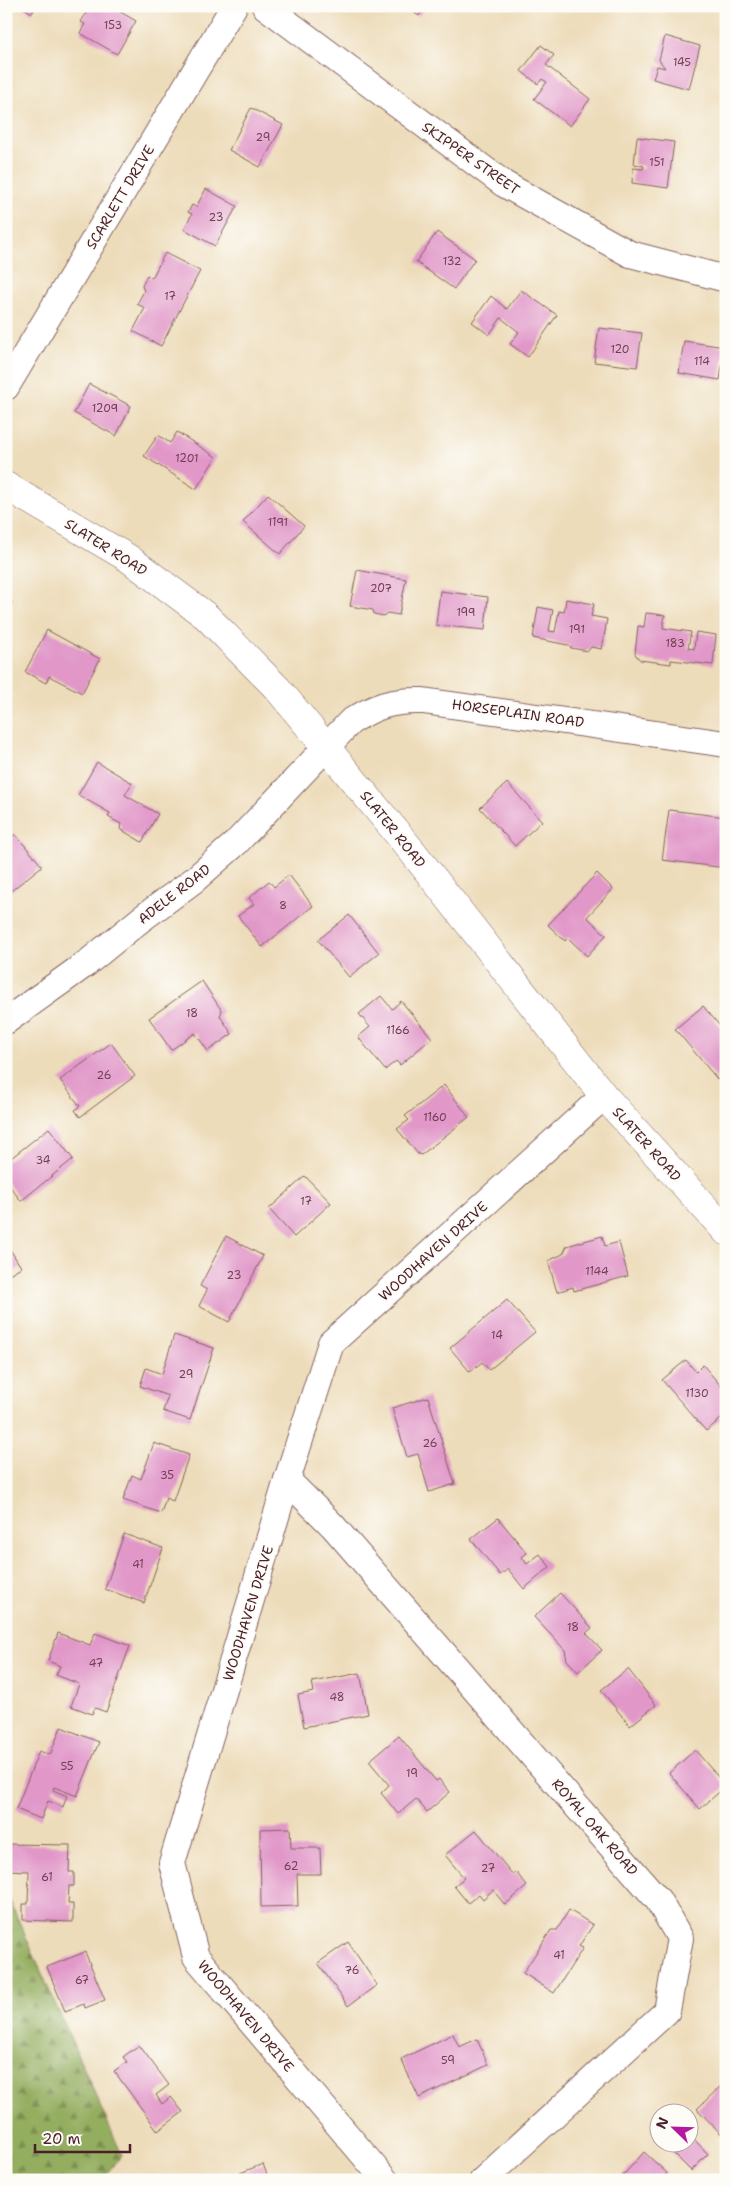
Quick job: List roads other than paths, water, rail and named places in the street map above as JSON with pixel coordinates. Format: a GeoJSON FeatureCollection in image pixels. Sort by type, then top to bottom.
{"type":"FeatureCollection","features":[{"type":"Feature","properties":{"kind":"main road","name":"SLATER ROAD"},"geometry":{"type":"LineString","coordinates":[[6,486],[128,558],[206,616],[276,688],[412,851],[604,1096],[726,1232]]}},
{"type":"Feature","properties":{"kind":"street","name":"SCARLETT DRIVE"},"geometry":{"type":"LineString","coordinates":[[6,387],[234,6]]}},
{"type":"Feature","properties":{"kind":"street","name":"SKIPPER STREET"},"geometry":{"type":"LineString","coordinates":[[266,6],[504,184],[630,254],[726,279]]}},
{"type":"Feature","properties":{"kind":"street","name":"HORSEPLAIN ROAD"},"geometry":{"type":"LineString","coordinates":[[326,747],[350,722],[384,704],[401,700],[423,700],[726,744]]}},
{"type":"Feature","properties":{"kind":"street","name":"ADELE ROAD"},"geometry":{"type":"LineString","coordinates":[[6,1021],[88,963],[140,920],[194,880],[236,843],[326,747]]}},
{"type":"Feature","properties":{"kind":"street","name":"WOODHAVEN DRIVE"},"geometry":{"type":"LineString","coordinates":[[385,2180],[196,1958],[172,1863],[287,1480],[331,1342],[604,1096]]}},
{"type":"Feature","properties":{"kind":"street","name":"ROYAL OAK ROAD"},"geometry":{"type":"LineString","coordinates":[[287,1480],[333,1526],[658,1900],[680,1938],[667,2011],[483,2180]]}}]}
